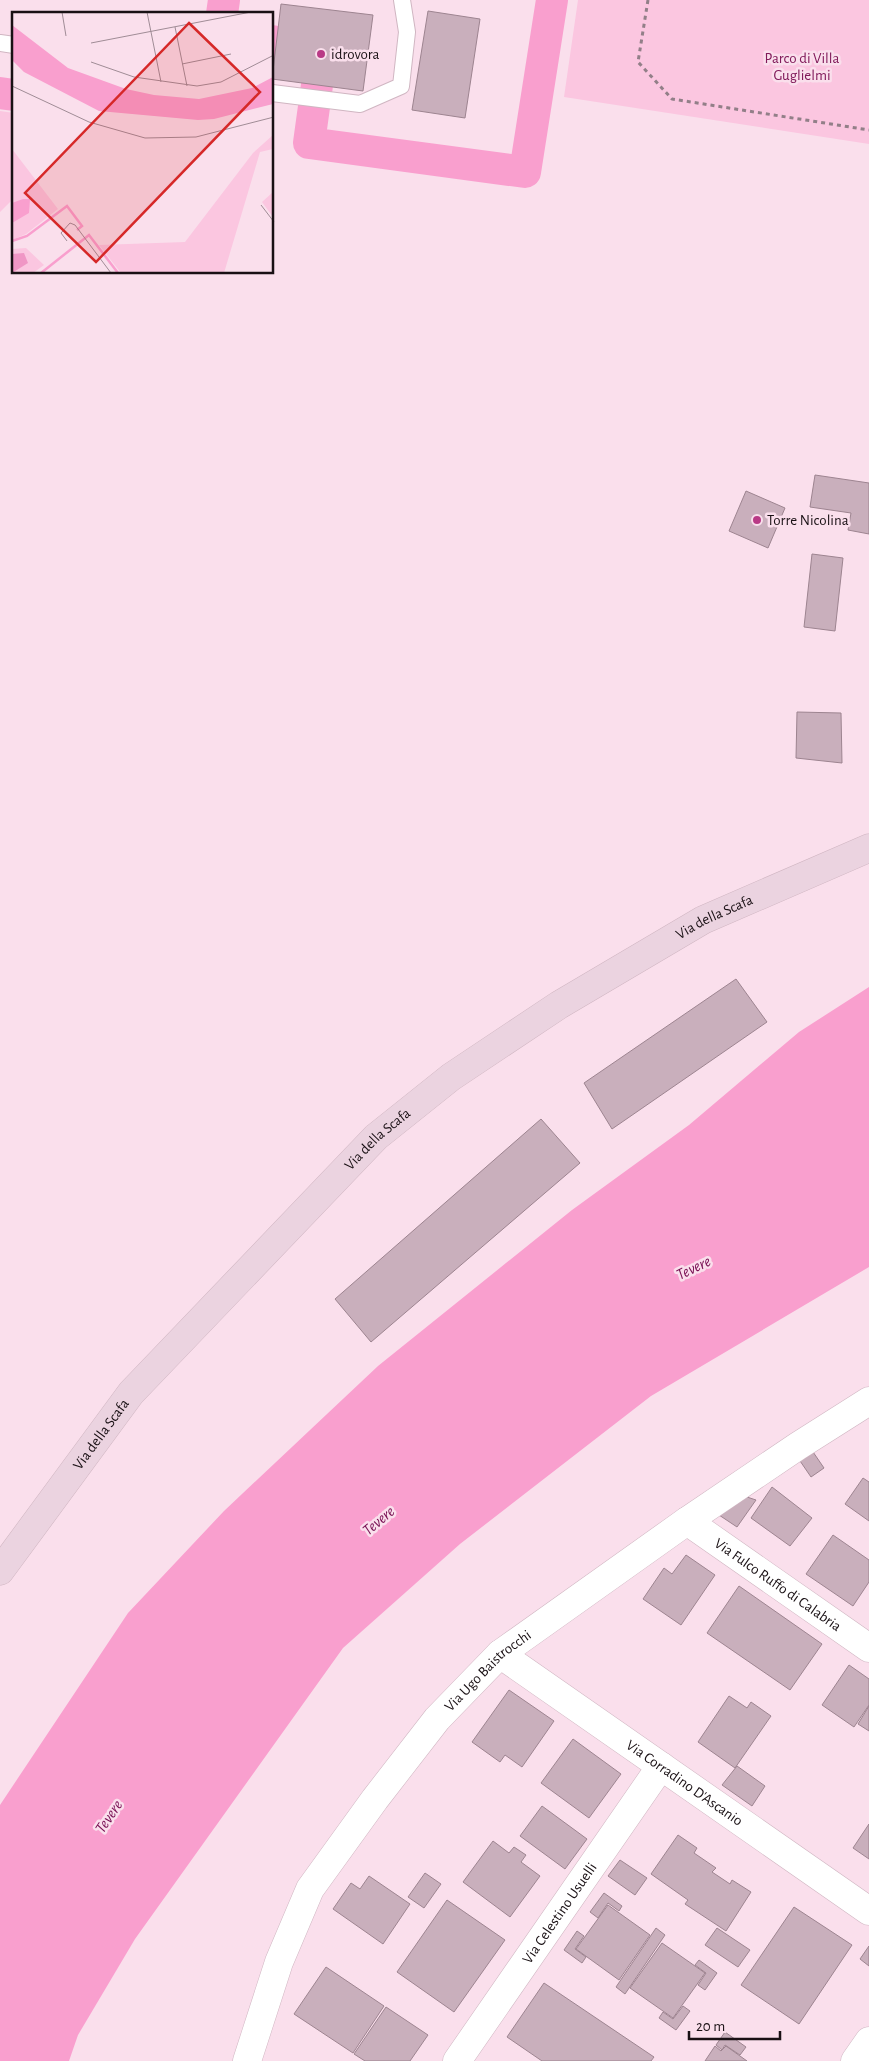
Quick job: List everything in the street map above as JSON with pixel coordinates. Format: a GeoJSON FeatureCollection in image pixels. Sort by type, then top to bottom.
{"type":"FeatureCollection","features":[{"type":"Feature","properties":{"kind":"street","name":"Via della Scafa"},"geometry":{"type":"LineString","coordinates":[[0,1571],[131,1393],[376,1137],[451,1077],[559,1004],[703,920],[869,848]]}},
{"type":"Feature","properties":{"kind":"street","name":"Via Ugo Baistrocchi"},"geometry":{"type":"LineString","coordinates":[[247,2061],[279,1962],[310,1890],[437,1719],[500,1654],[687,1521],[798,1446],[869,1401]]}},
{"type":"Feature","properties":{"kind":"street","name":"Via Fulco Ruffo di Calabria"},"geometry":{"type":"LineString","coordinates":[[687,1521],[869,1648]]}},
{"type":"Feature","properties":{"kind":"street","name":"Via Corradino D'Ascanio"},"geometry":{"type":"LineString","coordinates":[[500,1654],[869,1911]]}},
{"type":"Feature","properties":{"kind":"street","name":"Via Celestino Usuelli"},"geometry":{"type":"LineString","coordinates":[[457,2061],[661,1766]]}},
{"type":"Feature","properties":{"kind":"street"},"geometry":{"type":"LineString","coordinates":[[855,2061],[869,2041]]}},
{"type":"Feature","properties":{"kind":"lane"},"geometry":{"type":"LineString","coordinates":[[280,94],[360,104],[401,86],[407,32],[402,0]]}},
{"type":"Feature","properties":{"kind":"path"},"geometry":{"type":"LineString","coordinates":[[648,0],[638,62],[672,99],[869,130]]}},
{"type":"Feature","properties":{"kind":"green space","name":"Parco di Villa Guglielmi"},"geometry":{"type":"Polygon","coordinates":[[[578,0],[869,0],[869,144],[564,97],[578,0]]]}},
{"type":"Feature","properties":{"kind":"green space"},"geometry":{"type":"Polygon","coordinates":[[[0,111],[12,113],[12,200],[0,212],[0,111]]]}},
{"type":"Feature","properties":{"kind":"water","name":"Tevere"},"geometry":{"type":"Polygon","coordinates":[[[869,987],[869,1267],[651,1396],[460,1544],[343,1648],[135,1939],[78,2035],[69,2061],[0,2061],[0,1805],[128,1613],[224,1511],[378,1366],[572,1210],[689,1125],[799,1032],[869,987]]]}},
{"type":"Feature","properties":{"kind":"building","name":"idrovora"},"geometry":{"type":"Polygon","coordinates":[[[281,4],[373,15],[363,91],[274,79],[274,62],[281,4]]]}},
{"type":"Feature","properties":{"kind":"building"},"geometry":{"type":"Polygon","coordinates":[[[428,11],[480,19],[465,118],[412,110],[428,11]]]}},
{"type":"Feature","properties":{"kind":"building"},"geometry":{"type":"Polygon","coordinates":[[[815,475],[869,483],[869,534],[848,530],[851,513],[810,507],[815,475]]]}},
{"type":"Feature","properties":{"kind":"building","name":"Torre Nicolina"},"geometry":{"type":"Polygon","coordinates":[[[746,491],[785,508],[768,548],[729,531],[746,491]]]}},
{"type":"Feature","properties":{"kind":"building"},"geometry":{"type":"Polygon","coordinates":[[[812,554],[843,558],[835,631],[804,627],[812,554]]]}},
{"type":"Feature","properties":{"kind":"building"},"geometry":{"type":"Polygon","coordinates":[[[797,712],[841,713],[842,763],[796,758],[797,712]]]}},
{"type":"Feature","properties":{"kind":"building"},"geometry":{"type":"Polygon","coordinates":[[[736,979],[767,1022],[612,1129],[584,1083],[736,979]]]}},
{"type":"Feature","properties":{"kind":"building"},"geometry":{"type":"Polygon","coordinates":[[[541,1119],[580,1163],[371,1342],[335,1299],[541,1119]]]}},
{"type":"Feature","properties":{"kind":"building"},"geometry":{"type":"Polygon","coordinates":[[[811,1449],[824,1468],[811,1477],[798,1458],[811,1449]]]}},
{"type":"Feature","properties":{"kind":"building"},"geometry":{"type":"Polygon","coordinates":[[[863,1478],[869,1482],[869,1521],[845,1504],[863,1478]]]}},
{"type":"Feature","properties":{"kind":"building"},"geometry":{"type":"Polygon","coordinates":[[[772,1487],[812,1518],[790,1546],[751,1518],[772,1487]]]}},
{"type":"Feature","properties":{"kind":"building"},"geometry":{"type":"Polygon","coordinates":[[[744,1496],[756,1500],[737,1527],[719,1515],[744,1496]]]}},
{"type":"Feature","properties":{"kind":"building"},"geometry":{"type":"Polygon","coordinates":[[[833,1535],[869,1560],[869,1582],[853,1606],[806,1574],[833,1535]]]}},
{"type":"Feature","properties":{"kind":"building"},"geometry":{"type":"Polygon","coordinates":[[[686,1555],[715,1575],[681,1625],[643,1599],[664,1568],[672,1574],[686,1555]]]}},
{"type":"Feature","properties":{"kind":"building"},"geometry":{"type":"Polygon","coordinates":[[[739,1586],[822,1644],[790,1690],[707,1633],[739,1586]]]}},
{"type":"Feature","properties":{"kind":"building"},"geometry":{"type":"Polygon","coordinates":[[[849,1665],[869,1679],[869,1705],[854,1727],[822,1705],[849,1665]]]}},
{"type":"Feature","properties":{"kind":"building"},"geometry":{"type":"Polygon","coordinates":[[[509,1690],[554,1721],[522,1767],[505,1755],[500,1762],[472,1742],[509,1690]]]}},
{"type":"Feature","properties":{"kind":"building"},"geometry":{"type":"Polygon","coordinates":[[[729,1696],[747,1708],[751,1702],[771,1716],[735,1768],[698,1742],[729,1696]]]}},
{"type":"Feature","properties":{"kind":"building"},"geometry":{"type":"Polygon","coordinates":[[[869,1706],[869,1731],[858,1724],[869,1706]]]}},
{"type":"Feature","properties":{"kind":"building"},"geometry":{"type":"Polygon","coordinates":[[[573,1739],[621,1774],[589,1818],[541,1783],[573,1739]]]}},
{"type":"Feature","properties":{"kind":"building"},"geometry":{"type":"Polygon","coordinates":[[[737,1766],[765,1786],[752,1806],[722,1785],[737,1766]]]}},
{"type":"Feature","properties":{"kind":"building"},"geometry":{"type":"Polygon","coordinates":[[[542,1806],[587,1839],[565,1869],[520,1836],[542,1806]]]}},
{"type":"Feature","properties":{"kind":"building"},"geometry":{"type":"Polygon","coordinates":[[[869,1824],[869,1859],[853,1848],[869,1824]]]}},
{"type":"Feature","properties":{"kind":"building"},"geometry":{"type":"Polygon","coordinates":[[[678,1835],[697,1848],[694,1853],[716,1868],[712,1872],[730,1884],[732,1880],[751,1892],[726,1931],[685,1904],[688,1900],[651,1874],[678,1835]]]}},
{"type":"Feature","properties":{"kind":"building"},"geometry":{"type":"Polygon","coordinates":[[[493,1841],[509,1853],[514,1847],[526,1855],[521,1862],[540,1876],[510,1917],[463,1882],[493,1841]]]}},
{"type":"Feature","properties":{"kind":"building"},"geometry":{"type":"Polygon","coordinates":[[[620,1860],[647,1878],[635,1895],[608,1876],[620,1860]]]}},
{"type":"Feature","properties":{"kind":"building"},"geometry":{"type":"Polygon","coordinates":[[[425,1873],[441,1884],[424,1908],[408,1897],[425,1873]]]}},
{"type":"Feature","properties":{"kind":"building"},"geometry":{"type":"Polygon","coordinates":[[[369,1876],[410,1904],[383,1944],[333,1909],[351,1883],[360,1889],[369,1876]]]}},
{"type":"Feature","properties":{"kind":"building"},"geometry":{"type":"Polygon","coordinates":[[[604,1893],[622,1906],[619,1911],[608,1903],[598,1918],[590,1912],[604,1893]]]}},
{"type":"Feature","properties":{"kind":"building"},"geometry":{"type":"Polygon","coordinates":[[[447,1900],[505,1940],[454,2012],[397,1972],[447,1900]]]}},
{"type":"Feature","properties":{"kind":"building"},"geometry":{"type":"Polygon","coordinates":[[[608,1905],[650,1935],[619,1980],[576,1949],[608,1905]]]}},
{"type":"Feature","properties":{"kind":"building"},"geometry":{"type":"Polygon","coordinates":[[[794,1907],[852,1945],[799,2024],[741,1985],[794,1907]]]}},
{"type":"Feature","properties":{"kind":"building"},"geometry":{"type":"Polygon","coordinates":[[[656,1928],[665,1935],[625,1994],[616,1987],[656,1928]]]}},
{"type":"Feature","properties":{"kind":"building"},"geometry":{"type":"Polygon","coordinates":[[[717,1928],[750,1950],[738,1967],[705,1945],[717,1928]]]}},
{"type":"Feature","properties":{"kind":"building"},"geometry":{"type":"Polygon","coordinates":[[[577,1931],[584,1936],[575,1949],[586,1957],[582,1963],[564,1950],[577,1931]]]}},
{"type":"Feature","properties":{"kind":"building"},"geometry":{"type":"Polygon","coordinates":[[[662,1943],[705,1973],[673,2018],[630,1988],[662,1943]]]}},
{"type":"Feature","properties":{"kind":"building"},"geometry":{"type":"Polygon","coordinates":[[[869,1946],[869,1966],[860,1959],[869,1946]]]}},
{"type":"Feature","properties":{"kind":"building"},"geometry":{"type":"Polygon","coordinates":[[[699,1960],[717,1973],[705,1990],[698,1985],[706,1973],[695,1965],[699,1960]]]}},
{"type":"Feature","properties":{"kind":"building"},"geometry":{"type":"Polygon","coordinates":[[[326,1967],[384,2006],[353,2053],[294,2014],[326,1967]]]}},
{"type":"Feature","properties":{"kind":"building"},"geometry":{"type":"Polygon","coordinates":[[[544,1983],[654,2057],[651,2061],[542,2061],[507,2037],[544,1983]]]}},
{"type":"Feature","properties":{"kind":"building"},"geometry":{"type":"Polygon","coordinates":[[[683,2006],[690,2011],[676,2030],[659,2018],[663,2012],[673,2019],[683,2006]]]}},
{"type":"Feature","properties":{"kind":"building"},"geometry":{"type":"Polygon","coordinates":[[[386,2007],[428,2035],[410,2061],[365,2061],[354,2054],[386,2007]]]}},
{"type":"Feature","properties":{"kind":"building"},"geometry":{"type":"Polygon","coordinates":[[[725,2032],[746,2047],[740,2055],[725,2045],[722,2050],[716,2045],[725,2032]]]}},
{"type":"Feature","properties":{"kind":"building"},"geometry":{"type":"Polygon","coordinates":[[[715,2046],[721,2051],[726,2046],[747,2061],[705,2061],[715,2046]]]}},
{"type":"Feature","properties":{"kind":"waterway"},"geometry":{"type":"LineString","coordinates":[[222,12],[224,0]]}},
{"type":"Feature","properties":{"kind":"waterway"},"geometry":{"type":"LineString","coordinates":[[317,85],[309,143],[525,172],[552,0]]}},
{"type":"Feature","properties":{"kind":"waterway"},"geometry":{"type":"LineString","coordinates":[[0,93],[12,95]]}},
{"type":"Feature","properties":{"kind":"place","name":"idrovora"},"geometry":{"type":"Point","coordinates":[321,54]}},
{"type":"Feature","properties":{"kind":"place","name":"Torre Nicolina"},"geometry":{"type":"Point","coordinates":[757,520]}}]}
